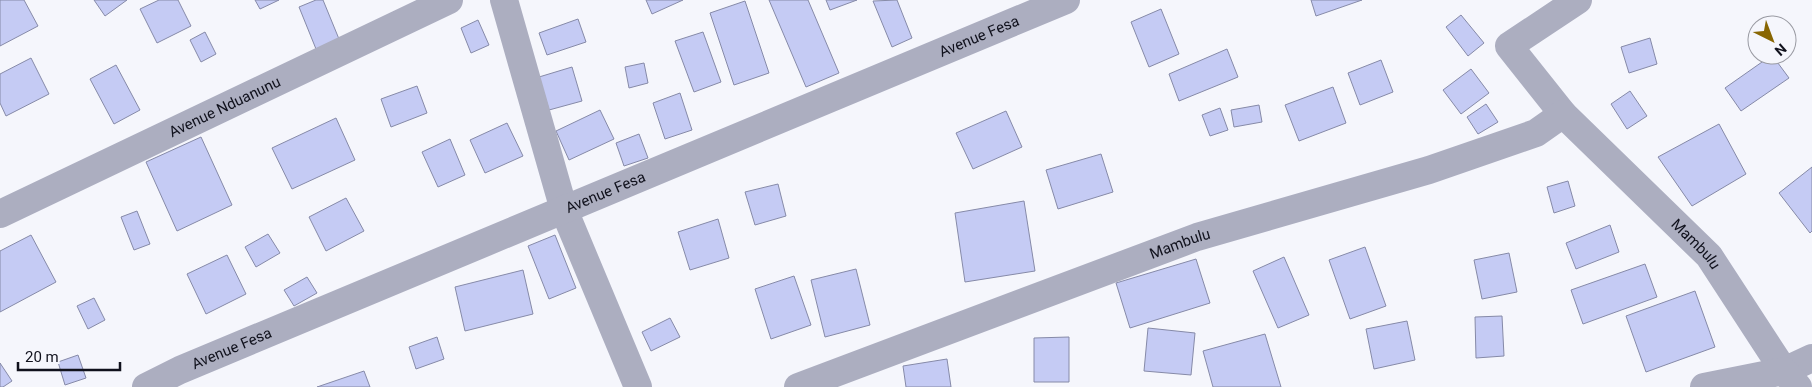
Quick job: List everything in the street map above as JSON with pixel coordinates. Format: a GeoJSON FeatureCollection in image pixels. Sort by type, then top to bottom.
{"type":"FeatureCollection","features":[{"type":"Feature","properties":{"kind":"street","name":"Avenue Nduanunu"},"geometry":{"type":"LineString","coordinates":[[0,214],[449,0]]}},
{"type":"Feature","properties":{"kind":"street"},"geometry":{"type":"LineString","coordinates":[[504,0],[564,210],[638,387]]}},
{"type":"Feature","properties":{"kind":"street","name":"Avenue Fesa"},"geometry":{"type":"LineString","coordinates":[[146,387],[190,366],[1066,0]]}},
{"type":"Feature","properties":{"kind":"street","name":"Mambulu"},"geometry":{"type":"LineString","coordinates":[[1578,0],[1509,46],[1563,114],[1709,256],[1791,379]]}},
{"type":"Feature","properties":{"kind":"street","name":"Mambulu"},"geometry":{"type":"LineString","coordinates":[[798,387],[1197,237],[1428,170],[1536,133],[1563,114]]}},
{"type":"Feature","properties":{"kind":"street"},"geometry":{"type":"LineString","coordinates":[[1704,387],[1791,379],[1812,358]]}},
{"type":"Feature","properties":{"kind":"building"},"geometry":{"type":"Polygon","coordinates":[[[0,0],[24,0],[38,26],[0,46],[0,0]]]}},
{"type":"Feature","properties":{"kind":"building"},"geometry":{"type":"Polygon","coordinates":[[[94,0],[127,0],[105,16],[94,0]]]}},
{"type":"Feature","properties":{"kind":"building"},"geometry":{"type":"Polygon","coordinates":[[[159,0],[178,0],[191,26],[157,43],[140,9],[159,0]]]}},
{"type":"Feature","properties":{"kind":"building"},"geometry":{"type":"Polygon","coordinates":[[[255,0],[279,0],[260,9],[255,0]]]}},
{"type":"Feature","properties":{"kind":"building"},"geometry":{"type":"Polygon","coordinates":[[[316,0],[323,0],[339,39],[316,49],[299,7],[316,0]]]}},
{"type":"Feature","properties":{"kind":"building"},"geometry":{"type":"Polygon","coordinates":[[[646,0],[683,0],[652,14],[646,0]]]}},
{"type":"Feature","properties":{"kind":"building"},"geometry":{"type":"Polygon","coordinates":[[[769,0],[808,0],[839,73],[806,87],[769,0]]]}},
{"type":"Feature","properties":{"kind":"building"},"geometry":{"type":"Polygon","coordinates":[[[826,0],[857,0],[830,10],[826,0]]]}},
{"type":"Feature","properties":{"kind":"building"},"geometry":{"type":"Polygon","coordinates":[[[897,0],[912,38],[892,47],[873,1],[897,0]]]}},
{"type":"Feature","properties":{"kind":"building"},"geometry":{"type":"Polygon","coordinates":[[[1311,0],[1362,0],[1316,16],[1311,0]]]}},
{"type":"Feature","properties":{"kind":"building"},"geometry":{"type":"Polygon","coordinates":[[[745,1],[769,73],[734,85],[710,13],[745,1]]]}},
{"type":"Feature","properties":{"kind":"building"},"geometry":{"type":"Polygon","coordinates":[[[1161,9],[1179,54],[1149,67],[1131,22],[1161,9]]]}},
{"type":"Feature","properties":{"kind":"building"},"geometry":{"type":"Polygon","coordinates":[[[1461,15],[1484,43],[1468,56],[1446,27],[1461,15]]]}},
{"type":"Feature","properties":{"kind":"building"},"geometry":{"type":"Polygon","coordinates":[[[578,19],[586,42],[547,55],[539,33],[578,19]]]}},
{"type":"Feature","properties":{"kind":"building"},"geometry":{"type":"Polygon","coordinates":[[[478,20],[489,45],[471,53],[461,28],[478,20]]]}},
{"type":"Feature","properties":{"kind":"building"},"geometry":{"type":"Polygon","coordinates":[[[205,32],[216,54],[201,62],[190,40],[205,32]]]}},
{"type":"Feature","properties":{"kind":"building"},"geometry":{"type":"Polygon","coordinates":[[[703,32],[721,82],[694,92],[675,41],[703,32]]]}},
{"type":"Feature","properties":{"kind":"building"},"geometry":{"type":"Polygon","coordinates":[[[1650,38],[1657,64],[1629,73],[1621,47],[1650,38]]]}},
{"type":"Feature","properties":{"kind":"building"},"geometry":{"type":"Polygon","coordinates":[[[1227,49],[1238,77],[1179,101],[1169,74],[1227,49]]]}},
{"type":"Feature","properties":{"kind":"building"},"geometry":{"type":"Polygon","coordinates":[[[31,58],[49,94],[6,116],[0,103],[0,74],[31,58]]]}},
{"type":"Feature","properties":{"kind":"building"},"geometry":{"type":"Polygon","coordinates":[[[1381,60],[1393,92],[1360,105],[1348,73],[1381,60]]]}},
{"type":"Feature","properties":{"kind":"building"},"geometry":{"type":"Polygon","coordinates":[[[644,63],[648,83],[629,88],[625,67],[644,63]]]}},
{"type":"Feature","properties":{"kind":"building"},"geometry":{"type":"Polygon","coordinates":[[[116,65],[140,110],[114,124],[90,79],[116,65]]]}},
{"type":"Feature","properties":{"kind":"building"},"geometry":{"type":"Polygon","coordinates":[[[1758,65],[1779,65],[1789,78],[1741,111],[1725,88],[1758,65]]]}},
{"type":"Feature","properties":{"kind":"building"},"geometry":{"type":"Polygon","coordinates":[[[572,67],[582,101],[549,110],[539,77],[572,67]]]}},
{"type":"Feature","properties":{"kind":"building"},"geometry":{"type":"Polygon","coordinates":[[[1471,69],[1489,93],[1461,114],[1443,90],[1471,69]]]}},
{"type":"Feature","properties":{"kind":"building"},"geometry":{"type":"Polygon","coordinates":[[[417,86],[427,113],[391,127],[381,99],[417,86]]]}},
{"type":"Feature","properties":{"kind":"building"},"geometry":{"type":"Polygon","coordinates":[[[1333,87],[1346,123],[1299,141],[1285,105],[1333,87]]]}},
{"type":"Feature","properties":{"kind":"building"},"geometry":{"type":"Polygon","coordinates":[[[1630,91],[1647,116],[1627,129],[1611,104],[1630,91]]]}},
{"type":"Feature","properties":{"kind":"building"},"geometry":{"type":"Polygon","coordinates":[[[680,93],[692,130],[665,139],[653,103],[680,93]]]}},
{"type":"Feature","properties":{"kind":"building"},"geometry":{"type":"Polygon","coordinates":[[[1486,104],[1498,122],[1478,134],[1467,117],[1486,104]]]}},
{"type":"Feature","properties":{"kind":"building"},"geometry":{"type":"Polygon","coordinates":[[[1259,105],[1262,122],[1234,127],[1231,110],[1259,105]]]}},
{"type":"Feature","properties":{"kind":"building"},"geometry":{"type":"Polygon","coordinates":[[[1220,108],[1228,130],[1210,136],[1202,115],[1220,108]]]}},
{"type":"Feature","properties":{"kind":"building"},"geometry":{"type":"Polygon","coordinates":[[[600,110],[614,139],[569,160],[556,131],[600,110]]]}},
{"type":"Feature","properties":{"kind":"building"},"geometry":{"type":"Polygon","coordinates":[[[1006,111],[1022,147],[973,169],[956,133],[1006,111]]]}},
{"type":"Feature","properties":{"kind":"building"},"geometry":{"type":"Polygon","coordinates":[[[336,118],[355,160],[292,189],[272,148],[336,118]]]}},
{"type":"Feature","properties":{"kind":"building"},"geometry":{"type":"Polygon","coordinates":[[[507,123],[523,156],[485,173],[470,140],[507,123]]]}},
{"type":"Feature","properties":{"kind":"building"},"geometry":{"type":"Polygon","coordinates":[[[1719,124],[1746,174],[1692,206],[1658,157],[1719,124]]]}},
{"type":"Feature","properties":{"kind":"building"},"geometry":{"type":"Polygon","coordinates":[[[639,134],[648,158],[624,166],[616,143],[639,134]]]}},
{"type":"Feature","properties":{"kind":"building"},"geometry":{"type":"Polygon","coordinates":[[[201,137],[232,205],[177,231],[146,162],[201,137]]]}},
{"type":"Feature","properties":{"kind":"building"},"geometry":{"type":"Polygon","coordinates":[[[450,139],[465,175],[438,187],[422,152],[450,139]]]}},
{"type":"Feature","properties":{"kind":"building"},"geometry":{"type":"Polygon","coordinates":[[[1101,154],[1113,192],[1058,209],[1046,170],[1101,154]]]}},
{"type":"Feature","properties":{"kind":"building"},"geometry":{"type":"Polygon","coordinates":[[[1812,167],[1812,231],[1810,233],[1779,193],[1812,167]]]}},
{"type":"Feature","properties":{"kind":"building"},"geometry":{"type":"Polygon","coordinates":[[[1568,181],[1575,206],[1554,213],[1547,187],[1568,181]]]}},
{"type":"Feature","properties":{"kind":"building"},"geometry":{"type":"Polygon","coordinates":[[[778,184],[786,216],[755,225],[745,192],[778,184]]]}},
{"type":"Feature","properties":{"kind":"building"},"geometry":{"type":"Polygon","coordinates":[[[346,198],[364,231],[326,251],[309,217],[346,198]]]}},
{"type":"Feature","properties":{"kind":"building"},"geometry":{"type":"Polygon","coordinates":[[[1024,201],[1035,271],[965,282],[955,213],[1024,201]]]}},
{"type":"Feature","properties":{"kind":"building"},"geometry":{"type":"Polygon","coordinates":[[[137,211],[150,244],[134,250],[121,217],[137,211]]]}},
{"type":"Feature","properties":{"kind":"building"},"geometry":{"type":"Polygon","coordinates":[[[718,219],[729,258],[690,270],[678,232],[718,219]]]}},
{"type":"Feature","properties":{"kind":"building"},"geometry":{"type":"Polygon","coordinates":[[[1610,225],[1619,252],[1576,269],[1566,243],[1610,225]]]}},
{"type":"Feature","properties":{"kind":"building"},"geometry":{"type":"Polygon","coordinates":[[[268,234],[280,253],[256,267],[245,247],[268,234]]]}},
{"type":"Feature","properties":{"kind":"building"},"geometry":{"type":"Polygon","coordinates":[[[31,235],[56,282],[0,312],[0,251],[31,235]]]}},
{"type":"Feature","properties":{"kind":"building"},"geometry":{"type":"Polygon","coordinates":[[[555,235],[576,288],[549,299],[528,246],[555,235]]]}},
{"type":"Feature","properties":{"kind":"building"},"geometry":{"type":"Polygon","coordinates":[[[1365,247],[1386,306],[1350,319],[1329,260],[1365,247]]]}},
{"type":"Feature","properties":{"kind":"building"},"geometry":{"type":"Polygon","coordinates":[[[1509,253],[1517,292],[1482,299],[1474,260],[1509,253]]]}},
{"type":"Feature","properties":{"kind":"building"},"geometry":{"type":"Polygon","coordinates":[[[227,255],[246,294],[206,314],[187,274],[227,255]]]}},
{"type":"Feature","properties":{"kind":"building"},"geometry":{"type":"Polygon","coordinates":[[[1284,257],[1309,315],[1278,328],[1253,271],[1284,257]]]}},
{"type":"Feature","properties":{"kind":"building"},"geometry":{"type":"Polygon","coordinates":[[[1196,259],[1210,303],[1130,328],[1116,283],[1196,259]]]}},
{"type":"Feature","properties":{"kind":"building"},"geometry":{"type":"Polygon","coordinates":[[[1645,264],[1657,297],[1583,324],[1571,290],[1645,264]]]}},
{"type":"Feature","properties":{"kind":"building"},"geometry":{"type":"Polygon","coordinates":[[[856,269],[870,325],[825,337],[811,280],[856,269]]]}},
{"type":"Feature","properties":{"kind":"building"},"geometry":{"type":"Polygon","coordinates":[[[523,270],[533,314],[465,331],[455,287],[523,270]]]}},
{"type":"Feature","properties":{"kind":"building"},"geometry":{"type":"Polygon","coordinates":[[[794,276],[811,325],[771,339],[755,289],[794,276]]]}},
{"type":"Feature","properties":{"kind":"building"},"geometry":{"type":"Polygon","coordinates":[[[307,277],[317,293],[294,306],[284,290],[307,277]]]}},
{"type":"Feature","properties":{"kind":"building"},"geometry":{"type":"Polygon","coordinates":[[[1695,291],[1715,347],[1646,372],[1626,316],[1695,291]]]}},
{"type":"Feature","properties":{"kind":"building"},"geometry":{"type":"Polygon","coordinates":[[[94,298],[105,320],[88,329],[77,306],[94,298]]]}},
{"type":"Feature","properties":{"kind":"building"},"geometry":{"type":"Polygon","coordinates":[[[1502,316],[1504,356],[1476,358],[1475,317],[1502,316]]]}},
{"type":"Feature","properties":{"kind":"building"},"geometry":{"type":"Polygon","coordinates":[[[670,318],[680,337],[651,351],[642,332],[670,318]]]}},
{"type":"Feature","properties":{"kind":"building"},"geometry":{"type":"Polygon","coordinates":[[[1407,321],[1415,360],[1374,369],[1366,329],[1407,321]]]}},
{"type":"Feature","properties":{"kind":"building"},"geometry":{"type":"Polygon","coordinates":[[[1148,328],[1195,333],[1191,375],[1144,371],[1148,328]]]}},
{"type":"Feature","properties":{"kind":"building"},"geometry":{"type":"Polygon","coordinates":[[[1265,334],[1281,387],[1213,387],[1203,351],[1265,334]]]}},
{"type":"Feature","properties":{"kind":"building"},"geometry":{"type":"Polygon","coordinates":[[[437,337],[444,359],[416,369],[409,347],[437,337]]]}},
{"type":"Feature","properties":{"kind":"building"},"geometry":{"type":"Polygon","coordinates":[[[1069,337],[1069,382],[1034,382],[1034,338],[1069,337]]]}},
{"type":"Feature","properties":{"kind":"building"},"geometry":{"type":"Polygon","coordinates":[[[78,355],[86,378],[65,385],[58,362],[78,355]]]}},
{"type":"Feature","properties":{"kind":"building"},"geometry":{"type":"Polygon","coordinates":[[[947,359],[951,387],[906,387],[903,366],[947,359]]]}},
{"type":"Feature","properties":{"kind":"building"},"geometry":{"type":"Polygon","coordinates":[[[0,363],[12,381],[3,387],[0,387],[0,363]]]}},
{"type":"Feature","properties":{"kind":"building"},"geometry":{"type":"Polygon","coordinates":[[[364,371],[370,387],[317,387],[364,371]]]}}]}
